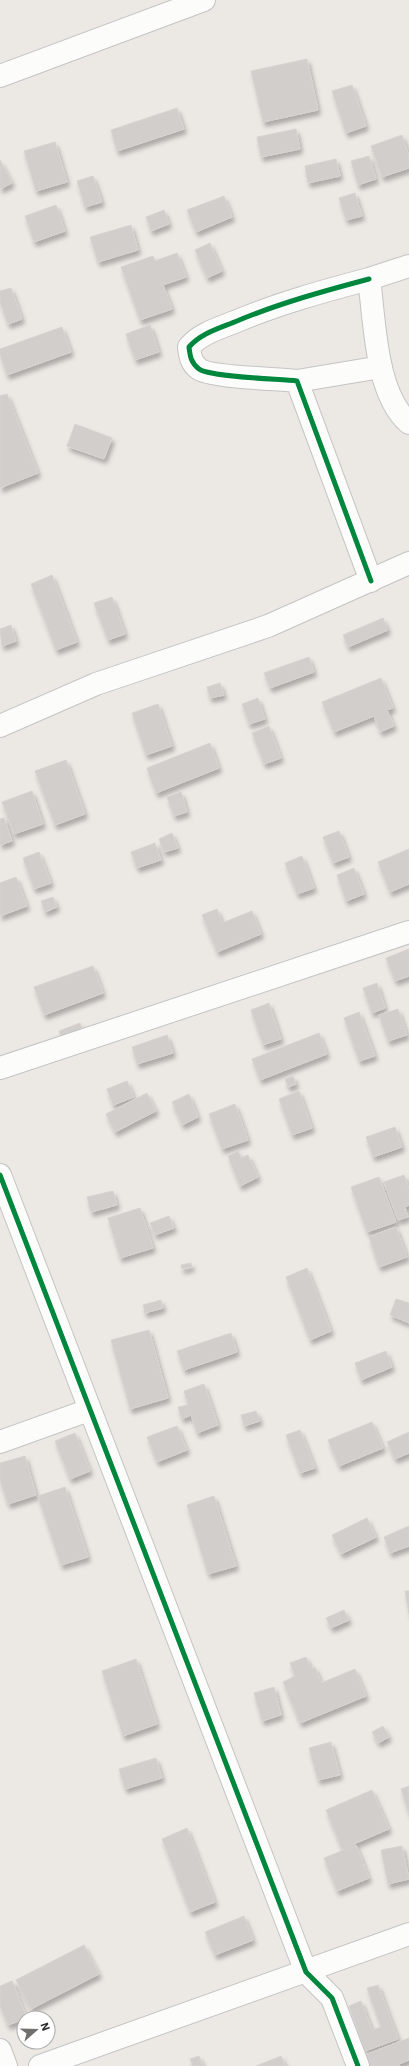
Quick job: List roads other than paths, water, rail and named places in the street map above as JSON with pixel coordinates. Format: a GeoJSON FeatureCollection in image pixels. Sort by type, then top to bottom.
{"type":"FeatureCollection","features":[{"type":"Feature","properties":{"kind":"street"},"geometry":{"type":"LineString","coordinates":[[0,76],[204,0]]}},
{"type":"Feature","properties":{"kind":"street"},"geometry":{"type":"LineString","coordinates":[[381,367],[298,381],[216,374],[200,370],[191,360],[189,347],[196,339],[213,330],[274,306],[409,266]]}},
{"type":"Feature","properties":{"kind":"street"},"geometry":{"type":"LineString","coordinates":[[369,279],[381,367],[390,397],[409,423]]}},
{"type":"Feature","properties":{"kind":"street"},"geometry":{"type":"LineString","coordinates":[[298,381],[372,581]]}},
{"type":"Feature","properties":{"kind":"street"},"geometry":{"type":"LineString","coordinates":[[0,726],[96,684],[268,626],[372,581],[409,563]]}},
{"type":"Feature","properties":{"kind":"street"},"geometry":{"type":"LineString","coordinates":[[0,1068],[409,932]]}},
{"type":"Feature","properties":{"kind":"street"},"geometry":{"type":"LineString","coordinates":[[0,1175],[306,1972],[332,1998],[358,2066]]}},
{"type":"Feature","properties":{"kind":"street"},"geometry":{"type":"LineString","coordinates":[[0,1442],[89,1410]]}},
{"type":"Feature","properties":{"kind":"street"},"geometry":{"type":"LineString","coordinates":[[40,2066],[409,1934]]}},
{"type":"Feature","properties":{"kind":"street"},"geometry":{"type":"LineString","coordinates":[[0,2050],[6,2066]]}}]}
